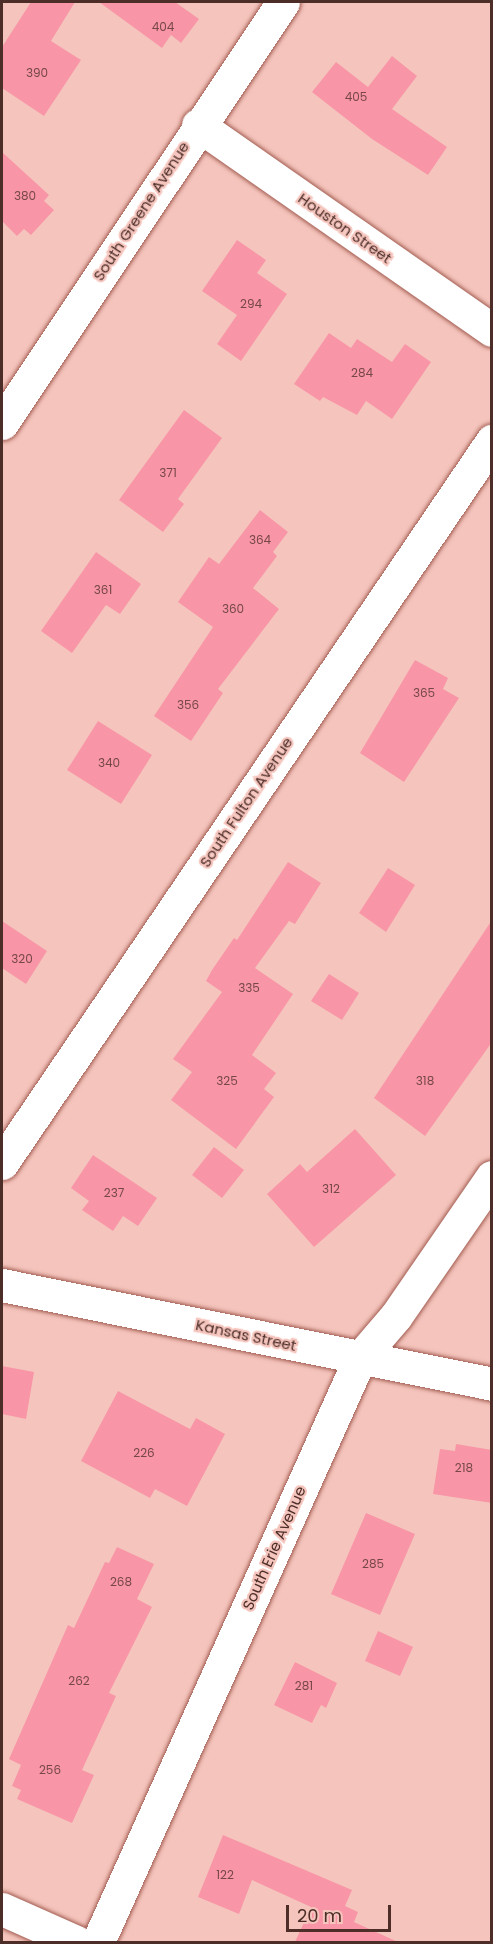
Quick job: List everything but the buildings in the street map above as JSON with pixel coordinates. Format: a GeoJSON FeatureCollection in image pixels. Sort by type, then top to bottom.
{"type":"FeatureCollection","features":[{"type":"Feature","properties":{"kind":"street","name":"South Greene Avenue"},"geometry":{"type":"LineString","coordinates":[[2,423],[198,125],[283,2]]}},
{"type":"Feature","properties":{"kind":"street","name":"Houston Street"},"geometry":{"type":"LineString","coordinates":[[198,125],[492,330]]}},
{"type":"Feature","properties":{"kind":"street","name":"South Fulton Avenue"},"geometry":{"type":"LineString","coordinates":[[2,1163],[492,441]]}},
{"type":"Feature","properties":{"kind":"street","name":"South Erie Avenue"},"geometry":{"type":"LineString","coordinates":[[98,1942],[360,1358],[396,1316],[492,1177]]}},
{"type":"Feature","properties":{"kind":"street","name":"Kansas Street"},"geometry":{"type":"LineString","coordinates":[[2,1284],[492,1384]]}},
{"type":"Feature","properties":{"kind":"street"},"geometry":{"type":"LineString","coordinates":[[2,1909],[76,1942]]}}]}
